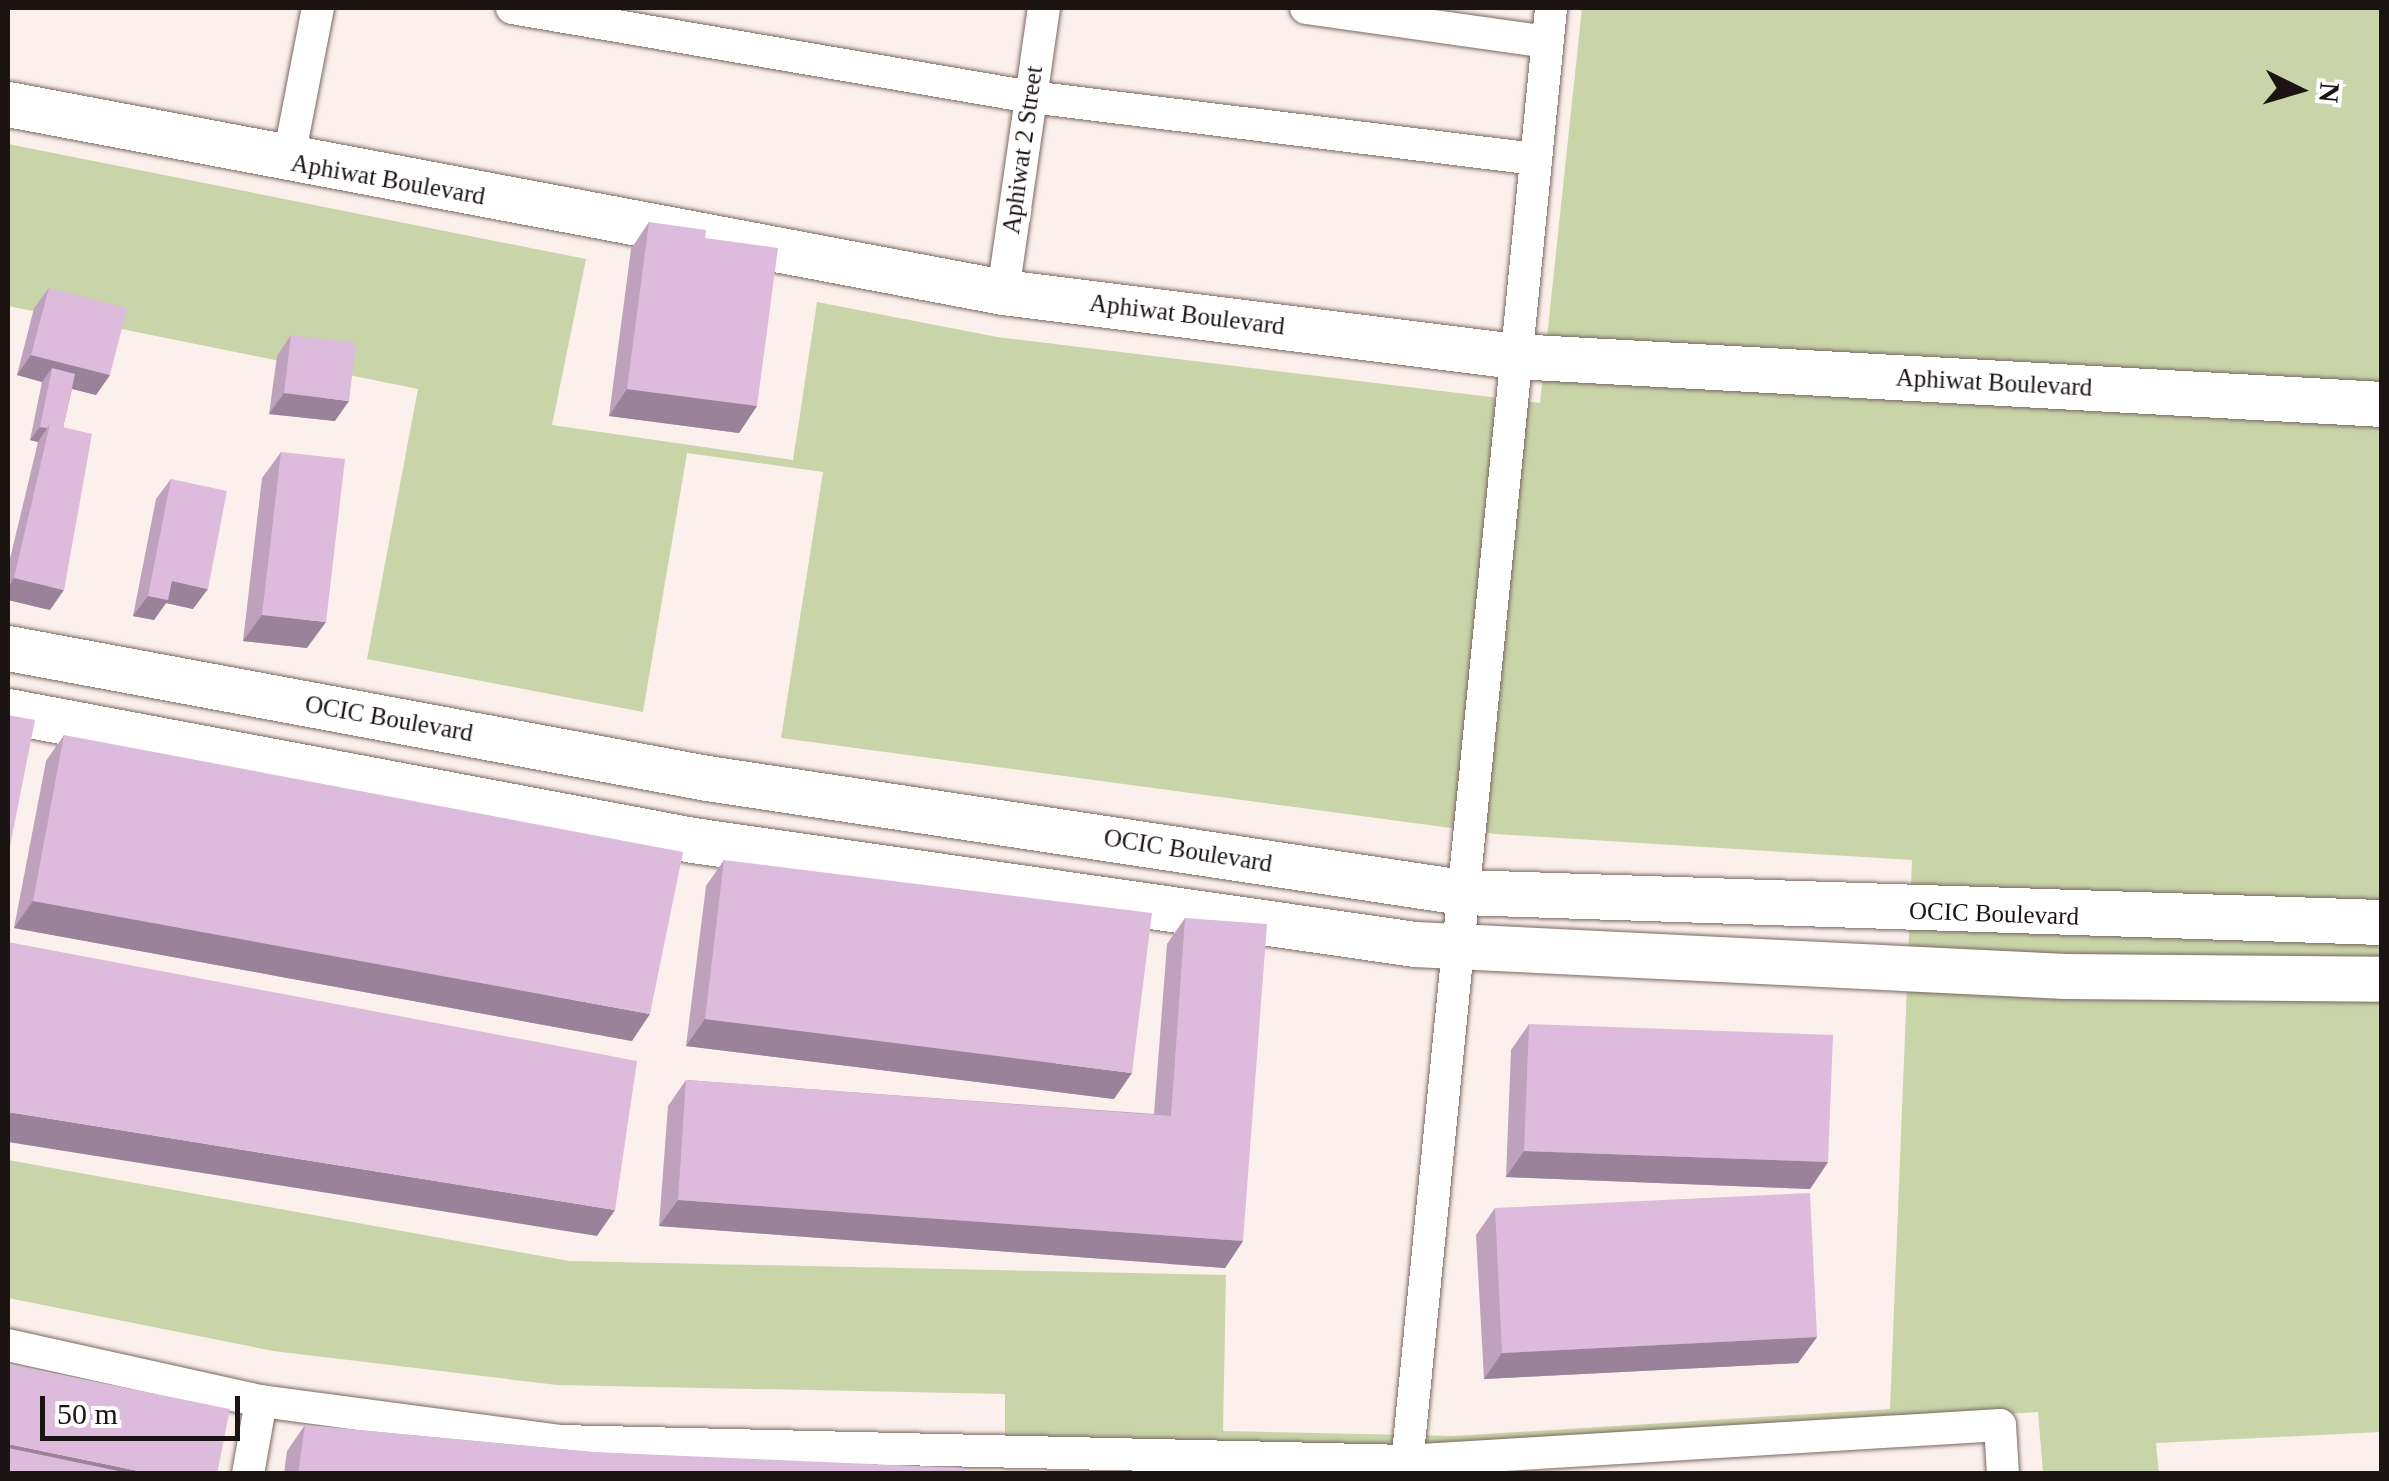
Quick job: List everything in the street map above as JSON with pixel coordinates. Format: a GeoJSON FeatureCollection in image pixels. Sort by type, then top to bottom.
{"type":"FeatureCollection","features":[{"type":"Feature","properties":{"kind":"street"},"geometry":{"type":"LineString","coordinates":[[288,162],[318,8]]}},
{"type":"Feature","properties":{"kind":"street"},"geometry":{"type":"LineString","coordinates":[[512,8],[1031,98],[1535,160]]}},
{"type":"Feature","properties":{"kind":"street","name":"Aphiwat 2 Street"},"geometry":{"type":"LineString","coordinates":[[1003,292],[1044,8]]}},
{"type":"Feature","properties":{"kind":"street"},"geometry":{"type":"LineString","coordinates":[[1306,8],[1547,42]]}},
{"type":"Feature","properties":{"kind":"street"},"geometry":{"type":"LineString","coordinates":[[1405,1467],[1550,8]]}},
{"type":"Feature","properties":{"kind":"street","name":"Aphiwat Boulevard"},"geometry":{"type":"LineString","coordinates":[[8,104],[288,162],[1003,292],[1515,356],[2382,404]]}},
{"type":"Feature","properties":{"kind":"street","name":"OCIC Boulevard"},"geometry":{"type":"LineString","coordinates":[[8,648],[707,778],[1462,892],[2382,922]]}},
{"type":"Feature","properties":{"kind":"street"},"geometry":{"type":"LineString","coordinates":[[8,711],[694,840],[1456,948],[2064,976],[2382,979]]}},
{"type":"Feature","properties":{"kind":"street"},"geometry":{"type":"LineString","coordinates":[[8,1345],[260,1401],[559,1441],[980,1465],[1405,1467],[2000,1425],[2004,1474]]}},
{"type":"Feature","properties":{"kind":"street"},"geometry":{"type":"LineString","coordinates":[[248,1474],[260,1401]]}},
{"type":"Feature","properties":{"kind":"green space"},"geometry":{"type":"Polygon","coordinates":[[[1582,8],[2381,8],[2381,1432],[2156,1443],[2159,1474],[2043,1473],[2038,1412],[1452,1450],[1005,1441],[1005,1394],[557,1385],[273,1351],[8,1298],[8,1160],[569,1261],[1226,1275],[1223,1431],[1454,1436],[1890,1409],[1912,860],[1496,834],[781,738],[823,472],[687,453],[643,712],[367,659],[418,389],[8,306],[8,144],[586,259],[552,425],[793,460],[817,302],[997,337],[1540,403],[1582,8]]]}},
{"type":"Feature","properties":{"kind":"building"},"geometry":{"type":"Polygon","coordinates":[[[649,222],[706,230],[705,238],[778,248],[757,406],[627,389],[649,222]]]}},
{"type":"Feature","properties":{"kind":"building"},"geometry":{"type":"Polygon","coordinates":[[[49,288],[127,308],[110,375],[31,355],[49,288]]]}},
{"type":"Feature","properties":{"kind":"building"},"geometry":{"type":"Polygon","coordinates":[[[291,335],[356,343],[349,401],[284,393],[291,335]]]}},
{"type":"Feature","properties":{"kind":"building"},"geometry":{"type":"Polygon","coordinates":[[[52,368],[75,374],[63,428],[50,424],[40,427],[52,368]]]}},
{"type":"Feature","properties":{"kind":"building"},"geometry":{"type":"Polygon","coordinates":[[[50,424],[92,434],[64,590],[14,578],[50,424]]]}},
{"type":"Feature","properties":{"kind":"building"},"geometry":{"type":"Polygon","coordinates":[[[281,452],[345,459],[326,622],[262,615],[281,452]]]}},
{"type":"Feature","properties":{"kind":"building"},"geometry":{"type":"Polygon","coordinates":[[[171,479],[227,491],[208,589],[172,581],[168,600],[148,596],[171,479]]]}},
{"type":"Feature","properties":{"kind":"building"},"geometry":{"type":"Polygon","coordinates":[[[8,715],[35,720],[8,856],[8,715]]]}},
{"type":"Feature","properties":{"kind":"building"},"geometry":{"type":"Polygon","coordinates":[[[64,735],[683,852],[650,1014],[33,901],[64,735]]]}},
{"type":"Feature","properties":{"kind":"building"},"geometry":{"type":"Polygon","coordinates":[[[724,860],[1152,913],[1132,1073],[705,1019],[724,860]]]}},
{"type":"Feature","properties":{"kind":"building"},"geometry":{"type":"Polygon","coordinates":[[[1185,918],[1267,924],[1243,1241],[678,1200],[686,1080],[1171,1116],[1185,918]]]}},
{"type":"Feature","properties":{"kind":"building"},"geometry":{"type":"Polygon","coordinates":[[[8,942],[637,1061],[615,1210],[8,1112],[8,942]]]}},
{"type":"Feature","properties":{"kind":"building"},"geometry":{"type":"Polygon","coordinates":[[[1529,1024],[1833,1035],[1828,1162],[1524,1151],[1529,1024]]]}},
{"type":"Feature","properties":{"kind":"building"},"geometry":{"type":"Polygon","coordinates":[[[1810,1193],[1817,1337],[1502,1353],[1495,1208],[1810,1193]]]}},
{"type":"Feature","properties":{"kind":"building"},"geometry":{"type":"Polygon","coordinates":[[[8,1364],[230,1409],[217,1474],[153,1474],[8,1444],[8,1364]]]}},
{"type":"Feature","properties":{"kind":"building"},"geometry":{"type":"Polygon","coordinates":[[[305,1425],[592,1452],[963,1468],[964,1474],[298,1474],[305,1425]]]}},
{"type":"Feature","properties":{"kind":"building"},"geometry":{"type":"Polygon","coordinates":[[[8,1448],[133,1474],[8,1474],[8,1448]]]}}]}
